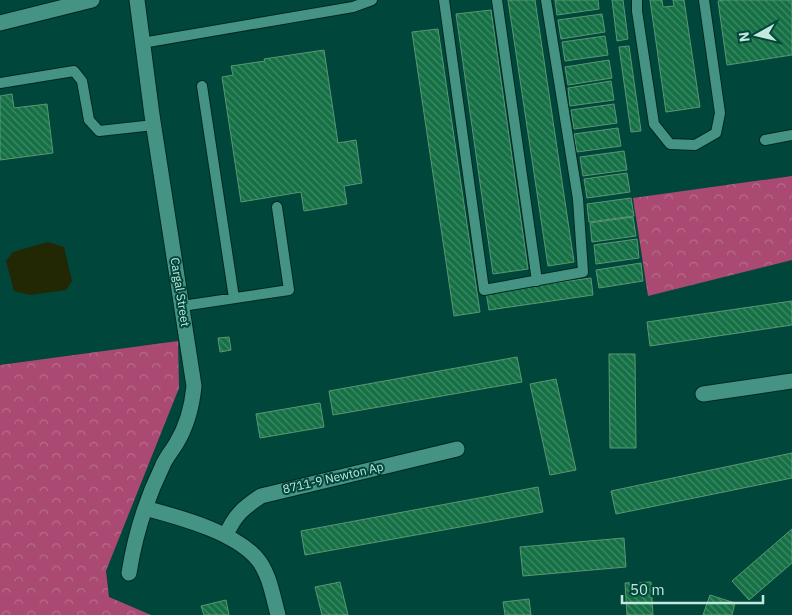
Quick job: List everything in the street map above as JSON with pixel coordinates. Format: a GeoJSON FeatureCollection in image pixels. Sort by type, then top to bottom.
{"type":"FeatureCollection","features":[{"type":"Feature","properties":{"kind":"street"},"geometry":{"type":"LineString","coordinates":[[0,23],[92,0]]}},
{"type":"Feature","properties":{"kind":"street","name":"Cargal Street"},"geometry":{"type":"LineString","coordinates":[[129,573],[135,538],[145,508],[163,464],[184,430],[192,406],[194,386],[154,126],[137,0]]}},
{"type":"Feature","properties":{"kind":"street"},"geometry":{"type":"LineString","coordinates":[[703,394],[792,381]]}},
{"type":"Feature","properties":{"kind":"street","name":"8711-9 Newton Ap"},"geometry":{"type":"LineString","coordinates":[[226,535],[232,521],[243,508],[261,496],[457,449]]}},
{"type":"Feature","properties":{"kind":"street"},"geometry":{"type":"LineString","coordinates":[[145,508],[226,535],[249,551],[259,561],[268,581],[278,615]]}},
{"type":"Feature","properties":{"kind":"lane"},"geometry":{"type":"LineString","coordinates":[[142,44],[353,7],[372,0]]}},
{"type":"Feature","properties":{"kind":"lane"},"geometry":{"type":"LineString","coordinates":[[444,0],[484,290],[583,272],[578,199],[546,0]]}},
{"type":"Feature","properties":{"kind":"lane"},"geometry":{"type":"LineString","coordinates":[[497,0],[537,281]]}},
{"type":"Feature","properties":{"kind":"lane"},"geometry":{"type":"LineString","coordinates":[[637,0],[654,124],[670,144],[695,145],[716,133],[720,113],[704,0]]}},
{"type":"Feature","properties":{"kind":"lane"},"geometry":{"type":"LineString","coordinates":[[0,83],[74,72],[82,81],[89,120],[99,131],[154,126]]}},
{"type":"Feature","properties":{"kind":"lane"},"geometry":{"type":"LineString","coordinates":[[202,86],[234,298]]}},
{"type":"Feature","properties":{"kind":"lane"},"geometry":{"type":"LineString","coordinates":[[766,140],[792,135]]}},
{"type":"Feature","properties":{"kind":"lane"},"geometry":{"type":"LineString","coordinates":[[182,306],[289,290],[277,207]]}},
{"type":"Feature","properties":{"kind":"green space"},"geometry":{"type":"Polygon","coordinates":[[[792,176],[792,260],[648,296],[633,198],[792,176]]]}},
{"type":"Feature","properties":{"kind":"green space"},"geometry":{"type":"Polygon","coordinates":[[[178,341],[179,388],[106,571],[109,597],[151,615],[0,615],[0,365],[178,341]]]}},
{"type":"Feature","properties":{"kind":"shaded area"},"geometry":{"type":"Polygon","coordinates":[[[48,242],[64,247],[72,281],[66,290],[30,295],[14,291],[6,261],[13,252],[48,242]]]}},
{"type":"Feature","properties":{"kind":"building"},"geometry":{"type":"Polygon","coordinates":[[[508,0],[535,0],[574,262],[548,266],[508,0]]]}},
{"type":"Feature","properties":{"kind":"building"},"geometry":{"type":"Polygon","coordinates":[[[555,0],[598,0],[599,9],[557,15],[555,0]]]}},
{"type":"Feature","properties":{"kind":"building"},"geometry":{"type":"Polygon","coordinates":[[[612,0],[623,0],[628,39],[617,41],[612,0]]]}},
{"type":"Feature","properties":{"kind":"building"},"geometry":{"type":"Polygon","coordinates":[[[650,0],[662,0],[663,7],[674,6],[673,0],[684,0],[700,107],[666,112],[650,0]]]}},
{"type":"Feature","properties":{"kind":"building"},"geometry":{"type":"Polygon","coordinates":[[[792,0],[792,55],[727,65],[718,1],[792,0]]]}},
{"type":"Feature","properties":{"kind":"building"},"geometry":{"type":"Polygon","coordinates":[[[491,10],[528,269],[493,274],[456,14],[491,10]]]}},
{"type":"Feature","properties":{"kind":"building"},"geometry":{"type":"Polygon","coordinates":[[[602,14],[605,32],[561,39],[558,20],[602,14]]]}},
{"type":"Feature","properties":{"kind":"building"},"geometry":{"type":"Polygon","coordinates":[[[438,29],[480,312],[454,316],[412,32],[438,29]]]}},
{"type":"Feature","properties":{"kind":"building"},"geometry":{"type":"Polygon","coordinates":[[[605,36],[608,55],[565,61],[562,42],[605,36]]]}},
{"type":"Feature","properties":{"kind":"building"},"geometry":{"type":"Polygon","coordinates":[[[629,46],[641,131],[631,132],[619,47],[629,46]]]}},
{"type":"Feature","properties":{"kind":"building"},"geometry":{"type":"Polygon","coordinates":[[[324,50],[338,143],[356,140],[362,183],[344,186],[347,204],[304,211],[301,192],[241,202],[222,77],[233,75],[231,66],[324,50]]]}},
{"type":"Feature","properties":{"kind":"building"},"geometry":{"type":"Polygon","coordinates":[[[609,60],[612,78],[568,85],[565,67],[609,60]]]}},
{"type":"Feature","properties":{"kind":"building"},"geometry":{"type":"Polygon","coordinates":[[[611,81],[614,100],[570,106],[568,88],[611,81]]]}},
{"type":"Feature","properties":{"kind":"building"},"geometry":{"type":"Polygon","coordinates":[[[12,94],[14,108],[47,104],[53,153],[0,160],[0,96],[12,94]]]}},
{"type":"Feature","properties":{"kind":"building"},"geometry":{"type":"Polygon","coordinates":[[[614,104],[617,123],[574,129],[571,110],[614,104]]]}},
{"type":"Feature","properties":{"kind":"building"},"geometry":{"type":"Polygon","coordinates":[[[618,128],[621,146],[577,152],[574,134],[618,128]]]}},
{"type":"Feature","properties":{"kind":"building"},"geometry":{"type":"Polygon","coordinates":[[[624,151],[627,170],[583,176],[580,157],[624,151]]]}},
{"type":"Feature","properties":{"kind":"building"},"geometry":{"type":"Polygon","coordinates":[[[627,173],[630,192],[587,198],[584,179],[627,173]]]}},
{"type":"Feature","properties":{"kind":"building"},"geometry":{"type":"Polygon","coordinates":[[[631,198],[634,216],[589,222],[587,204],[631,198]]]}},
{"type":"Feature","properties":{"kind":"building"},"geometry":{"type":"Polygon","coordinates":[[[633,217],[636,236],[592,242],[590,223],[633,217]]]}},
{"type":"Feature","properties":{"kind":"building"},"geometry":{"type":"Polygon","coordinates":[[[637,239],[639,258],[596,264],[594,245],[637,239]]]}},
{"type":"Feature","properties":{"kind":"building"},"geometry":{"type":"Polygon","coordinates":[[[641,263],[643,281],[599,288],[596,270],[641,263]]]}},
{"type":"Feature","properties":{"kind":"building"},"geometry":{"type":"Polygon","coordinates":[[[591,278],[593,295],[489,310],[486,292],[591,278]]]}},
{"type":"Feature","properties":{"kind":"building"},"geometry":{"type":"Polygon","coordinates":[[[792,301],[792,325],[650,346],[647,322],[792,301]]]}},
{"type":"Feature","properties":{"kind":"building"},"geometry":{"type":"Polygon","coordinates":[[[229,337],[231,350],[220,352],[218,338],[229,337]]]}},
{"type":"Feature","properties":{"kind":"building"},"geometry":{"type":"Polygon","coordinates":[[[609,354],[635,354],[636,448],[610,448],[609,354]]]}},
{"type":"Feature","properties":{"kind":"building"},"geometry":{"type":"Polygon","coordinates":[[[517,357],[522,382],[333,415],[329,391],[517,357]]]}},
{"type":"Feature","properties":{"kind":"building"},"geometry":{"type":"Polygon","coordinates":[[[556,379],[576,470],[550,475],[530,384],[556,379]]]}},
{"type":"Feature","properties":{"kind":"building"},"geometry":{"type":"Polygon","coordinates":[[[320,403],[324,427],[260,438],[256,414],[320,403]]]}},
{"type":"Feature","properties":{"kind":"building"},"geometry":{"type":"Polygon","coordinates":[[[792,453],[792,478],[616,514],[611,491],[792,453]]]}},
{"type":"Feature","properties":{"kind":"building"},"geometry":{"type":"Polygon","coordinates":[[[538,487],[543,512],[305,555],[301,531],[538,487]]]}},
{"type":"Feature","properties":{"kind":"building"},"geometry":{"type":"Polygon","coordinates":[[[792,529],[792,563],[749,600],[732,581],[792,529]]]}},
{"type":"Feature","properties":{"kind":"building"},"geometry":{"type":"Polygon","coordinates":[[[624,538],[626,567],[523,576],[520,547],[624,538]]]}},
{"type":"Feature","properties":{"kind":"building"},"geometry":{"type":"Polygon","coordinates":[[[340,582],[348,615],[322,615],[315,587],[340,582]]]}},
{"type":"Feature","properties":{"kind":"building"},"geometry":{"type":"Polygon","coordinates":[[[651,582],[653,615],[627,615],[625,583],[651,582]]]}},
{"type":"Feature","properties":{"kind":"building"},"geometry":{"type":"Polygon","coordinates":[[[710,595],[735,603],[732,615],[703,615],[710,595]]]}},
{"type":"Feature","properties":{"kind":"building"},"geometry":{"type":"Polygon","coordinates":[[[529,599],[531,615],[505,615],[503,602],[529,599]]]}},
{"type":"Feature","properties":{"kind":"building"},"geometry":{"type":"Polygon","coordinates":[[[226,600],[229,615],[204,615],[201,606],[226,600]]]}}]}
